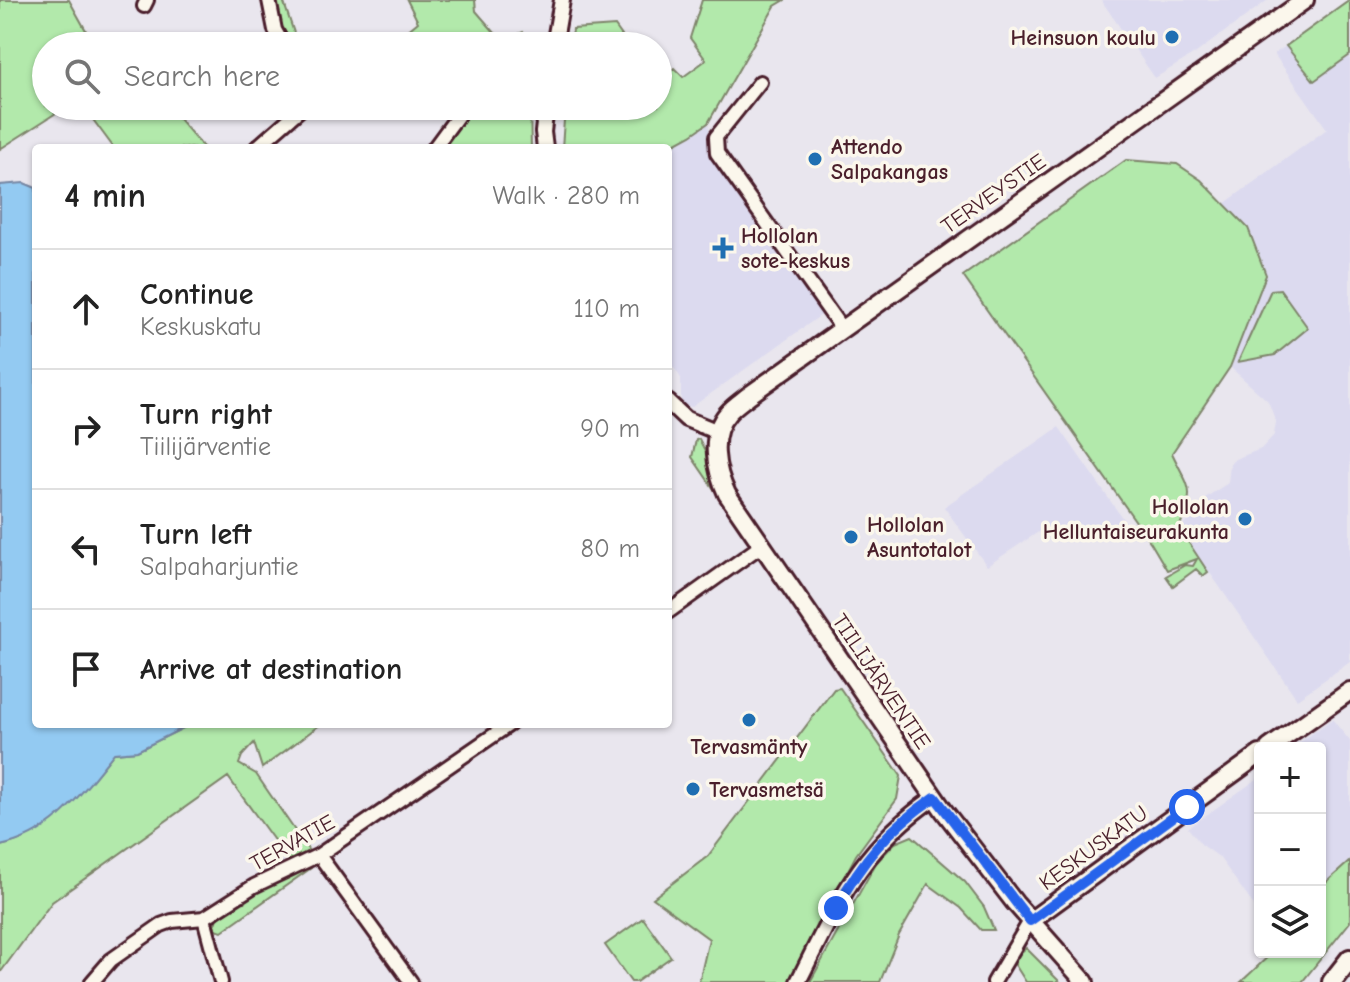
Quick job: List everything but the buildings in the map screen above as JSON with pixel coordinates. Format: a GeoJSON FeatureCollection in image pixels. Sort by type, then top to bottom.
{"type":"FeatureCollection","features":[{"type":"Feature","properties":{"kind":"main road","name":"TERVEYSTIE"},"geometry":{"type":"LineString","coordinates":[[718,432],[728,413],[842,329],[1305,0]]}},
{"type":"Feature","properties":{"kind":"main road","name":"TIILIJÄRVENTIE"},"geometry":{"type":"LineString","coordinates":[[718,432],[716,459],[722,484],[762,545],[935,797],[1030,921],[1085,982]]}},
{"type":"Feature","properties":{"kind":"main road"},"geometry":{"type":"LineString","coordinates":[[1278,742],[1350,691]]}},
{"type":"Feature","properties":{"kind":"main road","name":"KESKUSKATU"},"geometry":{"type":"LineString","coordinates":[[1030,921],[1254,758]]}},
{"type":"Feature","properties":{"kind":"main road"},"geometry":{"type":"LineString","coordinates":[[1332,982],[1350,959]]}},
{"type":"Feature","properties":{"kind":"street"},"geometry":{"type":"LineString","coordinates":[[269,0],[276,32]]}},
{"type":"Feature","properties":{"kind":"street"},"geometry":{"type":"LineString","coordinates":[[556,32],[562,0]]}},
{"type":"Feature","properties":{"kind":"street"},"geometry":{"type":"LineString","coordinates":[[760,82],[716,137],[717,153],[842,329]]}},
{"type":"Feature","properties":{"kind":"street"},"geometry":{"type":"LineString","coordinates":[[261,144],[288,120]]}},
{"type":"Feature","properties":{"kind":"street"},"geometry":{"type":"LineString","coordinates":[[437,144],[455,120]]}},
{"type":"Feature","properties":{"kind":"street"},"geometry":{"type":"LineString","coordinates":[[544,120],[544,144]]}},
{"type":"Feature","properties":{"kind":"street"},"geometry":{"type":"LineString","coordinates":[[672,406],[686,419],[718,432]]}},
{"type":"Feature","properties":{"kind":"street"},"geometry":{"type":"LineString","coordinates":[[672,609],[762,545]]}},
{"type":"Feature","properties":{"kind":"street","name":"TERVATIE"},"geometry":{"type":"LineString","coordinates":[[92,982],[111,960],[161,925],[204,918],[254,886],[319,855],[504,728]]}},
{"type":"Feature","properties":{"kind":"street"},"geometry":{"type":"LineString","coordinates":[[798,982],[858,869],[901,821],[935,797]]}},
{"type":"Feature","properties":{"kind":"street"},"geometry":{"type":"LineString","coordinates":[[319,855],[411,982]]}},
{"type":"Feature","properties":{"kind":"street"},"geometry":{"type":"LineString","coordinates":[[204,918],[221,982]]}},
{"type":"Feature","properties":{"kind":"street"},"geometry":{"type":"LineString","coordinates":[[994,982],[1030,921]]}},
{"type":"Feature","properties":{"kind":"shaded area","name":"Heinsuon koulu"},"geometry":{"type":"Polygon","coordinates":[[[1101,0],[1268,0],[1196,53],[1155,78],[1101,0]]]}},
{"type":"Feature","properties":{"kind":"shaded area"},"geometry":{"type":"Polygon","coordinates":[[[1286,46],[1314,81],[1350,55],[1350,662],[1297,699],[1179,528],[1207,506],[1202,500],[1228,483],[1230,464],[1235,459],[1261,449],[1274,435],[1276,422],[1268,401],[1230,367],[1266,275],[1248,228],[1224,204],[1327,129],[1274,54],[1286,46]]]}},
{"type":"Feature","properties":{"kind":"shaded area","name":"Hollolan sote-keskus"},"geometry":{"type":"Polygon","coordinates":[[[708,123],[713,154],[824,313],[692,407],[681,404],[681,378],[672,365],[672,145],[708,123]]]}},
{"type":"Feature","properties":{"kind":"shaded area"},"geometry":{"type":"Polygon","coordinates":[[[1059,427],[1125,522],[1124,526],[1114,532],[1049,525],[987,566],[944,507],[1059,427]]]}},
{"type":"Feature","properties":{"kind":"shaded area"},"geometry":{"type":"Polygon","coordinates":[[[1332,719],[1350,741],[1350,861],[1326,883],[1326,742],[1300,742],[1332,719]]]}},
{"type":"Feature","properties":{"kind":"shaded area"},"geometry":{"type":"Polygon","coordinates":[[[1254,781],[1254,906],[1219,857],[1201,844],[1188,828],[1254,781]]]}},
{"type":"Feature","properties":{"kind":"green space"},"geometry":{"type":"Polygon","coordinates":[[[0,0],[69,0],[87,32],[32,32],[32,120],[45,120],[0,149],[0,0]]]}},
{"type":"Feature","properties":{"kind":"green space"},"geometry":{"type":"Polygon","coordinates":[[[275,0],[283,0],[294,32],[283,32],[275,0]]]}},
{"type":"Feature","properties":{"kind":"green space"},"geometry":{"type":"Polygon","coordinates":[[[407,0],[475,0],[476,11],[494,32],[406,32],[418,22],[407,0]]]}},
{"type":"Feature","properties":{"kind":"green space"},"geometry":{"type":"Polygon","coordinates":[[[702,0],[785,0],[775,6],[708,123],[691,135],[672,145],[562,144],[564,120],[672,120],[672,69],[683,77],[706,60],[690,38],[702,0]]]}},
{"type":"Feature","properties":{"kind":"green space"},"geometry":{"type":"Polygon","coordinates":[[[1350,0],[1350,55],[1314,81],[1286,46],[1350,0]]]}},
{"type":"Feature","properties":{"kind":"green space"},"geometry":{"type":"Polygon","coordinates":[[[615,26],[619,32],[573,32],[573,29],[615,26]]]}},
{"type":"Feature","properties":{"kind":"green space"},"geometry":{"type":"Polygon","coordinates":[[[93,120],[180,120],[201,144],[111,144],[93,120]]]}},
{"type":"Feature","properties":{"kind":"green space"},"geometry":{"type":"Polygon","coordinates":[[[463,120],[530,120],[531,144],[446,144],[463,120]]]}},
{"type":"Feature","properties":{"kind":"green space"},"geometry":{"type":"Polygon","coordinates":[[[1126,160],[1177,164],[1201,180],[1248,228],[1266,275],[1230,367],[1172,453],[1189,489],[1188,504],[1179,528],[1208,572],[1203,576],[1196,569],[1173,586],[1166,576],[1185,565],[1193,566],[1197,559],[1167,570],[963,276],[1126,160]]]}},
{"type":"Feature","properties":{"kind":"green space"},"geometry":{"type":"Polygon","coordinates":[[[1280,289],[1308,328],[1275,355],[1238,362],[1271,290],[1280,289]]]}},
{"type":"Feature","properties":{"kind":"green space"},"geometry":{"type":"Polygon","coordinates":[[[699,439],[747,532],[744,533],[692,457],[696,440],[699,439]]]}},
{"type":"Feature","properties":{"kind":"green space"},"geometry":{"type":"Polygon","coordinates":[[[840,688],[901,776],[897,799],[856,855],[789,982],[699,982],[709,939],[653,898],[708,856],[834,689],[840,688]]]}},
{"type":"Feature","properties":{"kind":"green space"},"geometry":{"type":"Polygon","coordinates":[[[183,728],[316,728],[262,768],[254,743],[239,764],[256,774],[309,851],[289,861],[228,777],[52,902],[0,973],[0,846],[18,841],[50,822],[91,782],[114,753],[137,751],[183,728]]]}},
{"type":"Feature","properties":{"kind":"green space"},"geometry":{"type":"Polygon","coordinates":[[[912,836],[965,882],[984,907],[994,930],[981,930],[961,908],[928,884],[899,935],[880,982],[810,982],[876,863],[895,843],[912,836]]]}},
{"type":"Feature","properties":{"kind":"green space"},"geometry":{"type":"Polygon","coordinates":[[[1350,861],[1350,922],[1326,952],[1326,886],[1350,861]]]}},
{"type":"Feature","properties":{"kind":"green space"},"geometry":{"type":"Polygon","coordinates":[[[310,864],[311,868],[222,931],[216,929],[214,924],[231,903],[310,864]]]}},
{"type":"Feature","properties":{"kind":"green space"},"geometry":{"type":"Polygon","coordinates":[[[643,918],[671,957],[636,982],[631,982],[605,945],[643,918]]]}},
{"type":"Feature","properties":{"kind":"green space"},"geometry":{"type":"Polygon","coordinates":[[[1026,948],[1060,982],[1026,982],[1012,960],[1026,948]]]}},
{"type":"Feature","properties":{"kind":"green space"},"geometry":{"type":"Polygon","coordinates":[[[1267,958],[1321,958],[1302,982],[1241,982],[1267,958]]]}},
{"type":"Feature","properties":{"kind":"water"},"geometry":{"type":"Polygon","coordinates":[[[24,183],[32,186],[32,728],[183,728],[137,751],[114,753],[78,797],[51,822],[19,840],[0,846],[0,185],[24,183]]]}},
{"type":"Feature","properties":{"kind":"place","name":"Heinsuon koulu"},"geometry":{"type":"Point","coordinates":[1172,37]}},
{"type":"Feature","properties":{"kind":"place","name":"Attendo Salpakangas"},"geometry":{"type":"Point","coordinates":[815,159]}},
{"type":"Feature","properties":{"kind":"place","name":"Hollolan sote-keskus"},"geometry":{"type":"Point","coordinates":[723,248]}},
{"type":"Feature","properties":{"kind":"place","name":"Hollolan Helluntaiseurakunta"},"geometry":{"type":"Point","coordinates":[1245,519]}},
{"type":"Feature","properties":{"kind":"place","name":"Hollolan Asuntotalot"},"geometry":{"type":"Point","coordinates":[851,537]}},
{"type":"Feature","properties":{"kind":"place","name":"Tervasmänty"},"geometry":{"type":"Point","coordinates":[749,720]}},
{"type":"Feature","properties":{"kind":"place","name":"Tervasmetsä"},"geometry":{"type":"Point","coordinates":[693,789]}},
{"type":"Feature","properties":{"kind":"route"},"geometry":{"type":"LineString","coordinates":[[836,908],[858,869],[880,841],[901,821],[935,797],[1030,921],[1187,807]]}}]}
